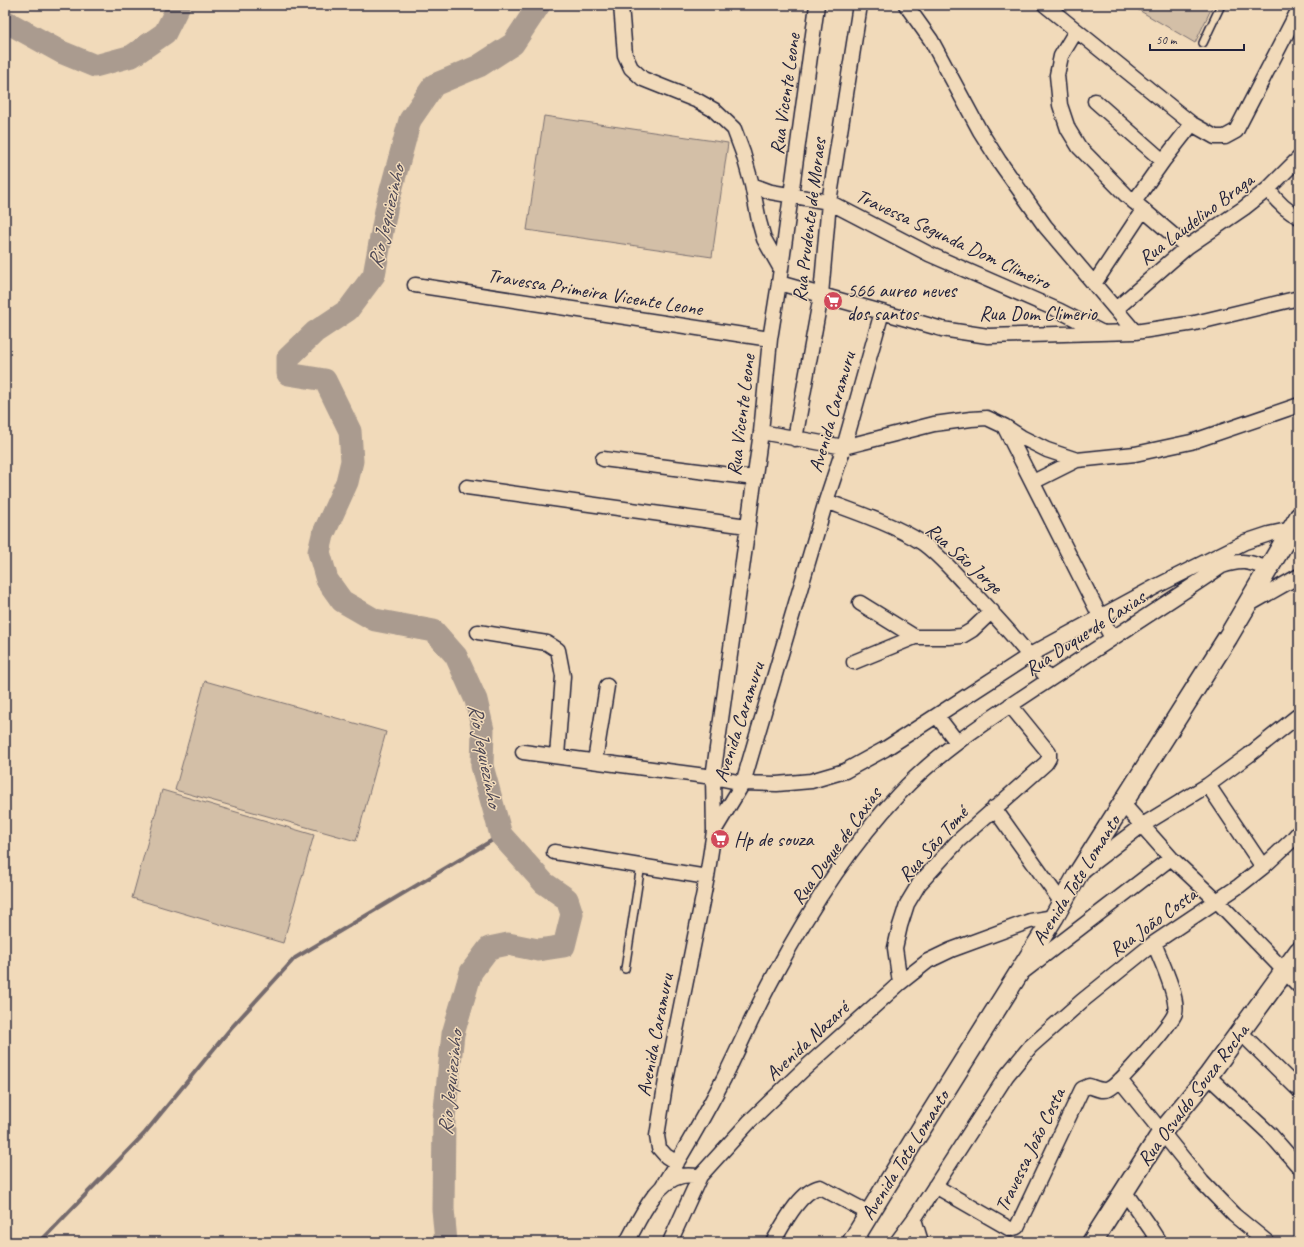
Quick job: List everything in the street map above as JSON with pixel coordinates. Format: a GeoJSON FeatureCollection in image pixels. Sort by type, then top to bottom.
{"type":"FeatureCollection","features":[{"type":"Feature","properties":{"kind":"main road","name":"Avenida Tote Lomanto"},"geometry":{"type":"LineString","coordinates":[[852,1242],[1058,910],[1078,874],[1248,605],[1296,523]]}},
{"type":"Feature","properties":{"kind":"main road","name":"Rua Osvaldo Souza Rocha"},"geometry":{"type":"LineString","coordinates":[[1092,1242],[1162,1132],[1208,1076],[1299,951]]}},
{"type":"Feature","properties":{"kind":"street"},"geometry":{"type":"LineString","coordinates":[[621,5],[626,55],[631,68],[642,79],[698,101],[714,110],[734,129],[743,153],[752,185],[764,239],[781,269]]}},
{"type":"Feature","properties":{"kind":"street","name":"Rua Vicente Leone"},"geometry":{"type":"LineString","coordinates":[[714,831],[713,777],[761,432],[770,339],[817,5]]}},
{"type":"Feature","properties":{"kind":"street","name":"Rua Prudente de Moraes"},"geometry":{"type":"LineString","coordinates":[[795,439],[821,294],[829,202],[860,5]]}},
{"type":"Feature","properties":{"kind":"street"},"geometry":{"type":"LineString","coordinates":[[906,5],[931,40],[980,131],[998,161],[1045,226],[1135,332]]}},
{"type":"Feature","properties":{"kind":"street"},"geometry":{"type":"LineString","coordinates":[[1045,5],[1057,10],[1076,31],[1192,124],[1215,138],[1225,137],[1236,131],[1299,9]]}},
{"type":"Feature","properties":{"kind":"street"},"geometry":{"type":"LineString","coordinates":[[1076,31],[1062,56],[1057,74],[1060,104],[1068,128],[1079,147],[1139,206],[1187,247]]}},
{"type":"Feature","properties":{"kind":"street"},"geometry":{"type":"LineString","coordinates":[[1094,101],[1163,161]]}},
{"type":"Feature","properties":{"kind":"street"},"geometry":{"type":"LineString","coordinates":[[1094,284],[1163,161],[1192,124]]}},
{"type":"Feature","properties":{"kind":"street","name":"Rua Laudelino Braga"},"geometry":{"type":"LineString","coordinates":[[1116,310],[1187,247],[1268,190],[1299,158]]}},
{"type":"Feature","properties":{"kind":"street","name":"Travessa Segunda Dom Climeiro"},"geometry":{"type":"LineString","coordinates":[[752,185],[771,192],[829,202],[929,254],[1060,311],[1103,332]]}},
{"type":"Feature","properties":{"kind":"street"},"geometry":{"type":"LineString","coordinates":[[1268,190],[1278,203],[1299,217]]}},
{"type":"Feature","properties":{"kind":"street","name":"Rua Dom Climerio"},"geometry":{"type":"LineString","coordinates":[[779,283],[942,329],[988,336],[1135,332],[1195,323],[1299,298]]}},
{"type":"Feature","properties":{"kind":"street","name":"Travessa Primeira Vicente Leone"},"geometry":{"type":"LineString","coordinates":[[414,286],[770,339]]}},
{"type":"Feature","properties":{"kind":"street","name":"Avenida Caramuru"},"geometry":{"type":"LineString","coordinates":[[677,1163],[666,1156],[659,1148],[656,1136],[707,877],[714,831],[743,783],[826,501],[844,447],[882,312]]}},
{"type":"Feature","properties":{"kind":"street"},"geometry":{"type":"LineString","coordinates":[[1033,482],[1077,460],[1135,454],[1191,442],[1299,406]]}},
{"type":"Feature","properties":{"kind":"street"},"geometry":{"type":"LineString","coordinates":[[761,432],[844,447],[934,424],[971,418],[987,418],[1047,450],[1077,460]]}},
{"type":"Feature","properties":{"kind":"street"},"geometry":{"type":"LineString","coordinates":[[1004,426],[1112,638]]}},
{"type":"Feature","properties":{"kind":"street"},"geometry":{"type":"LineString","coordinates":[[603,459],[754,478]]}},
{"type":"Feature","properties":{"kind":"street"},"geometry":{"type":"LineString","coordinates":[[467,487],[747,526]]}},
{"type":"Feature","properties":{"kind":"street","name":"Rua São Jorge"},"geometry":{"type":"LineString","coordinates":[[826,501],[903,531],[922,543],[948,566],[992,611],[1030,655],[1048,680]]}},
{"type":"Feature","properties":{"kind":"street","name":"Rua Duque de Caxias"},"geometry":{"type":"LineString","coordinates":[[662,1187],[724,1079],[774,975],[819,897],[866,832],[900,792],[934,760],[957,742],[1010,705],[1153,612],[1251,540],[1296,523]]}},
{"type":"Feature","properties":{"kind":"street","name":"Rua Duque de Caxias"},"geometry":{"type":"LineString","coordinates":[[523,752],[713,777],[743,783],[778,784],[811,780],[845,771],[885,749],[1030,655],[1101,618],[1157,586],[1221,561],[1251,562],[1269,569]]}},
{"type":"Feature","properties":{"kind":"street"},"geometry":{"type":"LineString","coordinates":[[1248,605],[1299,576]]}},
{"type":"Feature","properties":{"kind":"street"},"geometry":{"type":"LineString","coordinates":[[860,603],[915,637]]}},
{"type":"Feature","properties":{"kind":"street"},"geometry":{"type":"LineString","coordinates":[[854,662],[915,637],[962,636],[972,630],[992,611]]}},
{"type":"Feature","properties":{"kind":"street"},"geometry":{"type":"LineString","coordinates":[[478,632],[547,643],[558,650],[562,676],[557,756]]}},
{"type":"Feature","properties":{"kind":"street"},"geometry":{"type":"LineString","coordinates":[[595,761],[607,686]]}},
{"type":"Feature","properties":{"kind":"street","name":"Rua São Tomé"},"geometry":{"type":"LineString","coordinates":[[900,983],[895,948],[907,904],[919,884],[958,841],[1046,763],[1049,758],[1049,753],[1010,705]]}},
{"type":"Feature","properties":{"kind":"street"},"geometry":{"type":"LineString","coordinates":[[937,716],[957,742]]}},
{"type":"Feature","properties":{"kind":"street"},"geometry":{"type":"LineString","coordinates":[[1078,874],[1142,826],[1208,785],[1296,721]]}},
{"type":"Feature","properties":{"kind":"street"},"geometry":{"type":"LineString","coordinates":[[1208,785],[1263,867]]}},
{"type":"Feature","properties":{"kind":"street"},"geometry":{"type":"LineString","coordinates":[[1122,804],[1171,858],[1217,901],[1299,986]]}},
{"type":"Feature","properties":{"kind":"street"},"geometry":{"type":"LineString","coordinates":[[994,808],[1058,910]]}},
{"type":"Feature","properties":{"kind":"street","name":"Rua João Costa"},"geometry":{"type":"LineString","coordinates":[[897,1242],[914,1219],[1007,1075],[1030,1047],[1082,1001],[1154,943],[1239,886],[1263,867],[1292,841],[1299,832]]}},
{"type":"Feature","properties":{"kind":"street"},"geometry":{"type":"LineString","coordinates":[[554,852],[707,877]]}},
{"type":"Feature","properties":{"kind":"street"},"geometry":{"type":"LineString","coordinates":[[1015,978],[1171,858]]}},
{"type":"Feature","properties":{"kind":"street","name":"Avenida Nazaré"},"geometry":{"type":"LineString","coordinates":[[670,1242],[700,1176],[750,1121],[803,1070],[900,983],[928,961],[951,950],[1058,910]]}},
{"type":"Feature","properties":{"kind":"street","name":"Travessa João Costa"},"geometry":{"type":"LineString","coordinates":[[935,1186],[1010,1229],[1017,1227],[1082,1090],[1088,1086],[1106,1090],[1111,1089],[1167,1026],[1175,1013],[1174,996],[1154,943]]}},
{"type":"Feature","properties":{"kind":"street"},"geometry":{"type":"LineString","coordinates":[[1240,1032],[1299,1090]]}},
{"type":"Feature","properties":{"kind":"street"},"geometry":{"type":"LineString","coordinates":[[1208,1076],[1271,1135],[1299,1167]]}},
{"type":"Feature","properties":{"kind":"street"},"geometry":{"type":"LineString","coordinates":[[1120,1080],[1208,1187],[1234,1215],[1267,1242]]}},
{"type":"Feature","properties":{"kind":"street"},"geometry":{"type":"LineString","coordinates":[[628,1242],[652,1199],[662,1187],[681,1176],[700,1176]]}},
{"type":"Feature","properties":{"kind":"street"},"geometry":{"type":"LineString","coordinates":[[773,1242],[799,1201],[814,1188],[820,1187],[869,1213]]}},
{"type":"Feature","properties":{"kind":"street"},"geometry":{"type":"LineString","coordinates":[[1124,1191],[1159,1242]]}},
{"type":"Feature","properties":{"kind":"street"},"geometry":{"type":"LineString","coordinates":[[914,1219],[921,1242]]}},
{"type":"Feature","properties":{"kind":"lane"},"geometry":{"type":"LineString","coordinates":[[1202,42],[1221,5]]}},
{"type":"Feature","properties":{"kind":"lane"},"geometry":{"type":"LineString","coordinates":[[626,969],[641,865]]}},
{"type":"Feature","properties":{"kind":"shaded area"},"geometry":{"type":"Polygon","coordinates":[[[1130,5],[1213,5],[1195,43],[1130,5]]]}},
{"type":"Feature","properties":{"kind":"shaded area"},"geometry":{"type":"Polygon","coordinates":[[[544,116],[728,143],[712,257],[527,230],[544,116]]]}},
{"type":"Feature","properties":{"kind":"shaded area"},"geometry":{"type":"Polygon","coordinates":[[[205,681],[386,732],[356,841],[175,790],[205,681]]]}},
{"type":"Feature","properties":{"kind":"shaded area"},"geometry":{"type":"Polygon","coordinates":[[[162,790],[314,835],[283,943],[132,898],[162,790]]]}},
{"type":"Feature","properties":{"kind":"waterway","name":"Rio Jequiezinho"},"geometry":{"type":"LineString","coordinates":[[5,21],[61,52],[95,66],[132,56],[165,33],[179,5]]}},
{"type":"Feature","properties":{"kind":"waterway","name":"Rio Jequiezinho"},"geometry":{"type":"LineString","coordinates":[[446,1242],[443,1209],[444,1118],[453,1034],[471,972],[489,948],[508,944],[538,950],[564,946],[572,914],[567,899],[544,883],[501,835],[482,766],[483,730],[476,700],[456,656],[434,631],[375,620],[342,601],[327,580],[319,552],[323,535],[347,482],[352,461],[350,431],[325,380],[288,374],[288,358],[315,332],[348,310],[374,275],[387,205],[410,120],[434,85],[479,66],[513,44],[539,5]]}},
{"type":"Feature","properties":{"kind":"waterway"},"geometry":{"type":"LineString","coordinates":[[40,1242],[144,1134],[231,1028],[295,958],[501,835]]}},
{"type":"Feature","properties":{"kind":"place","name":"566 aureo neves dos santos"},"geometry":{"type":"Point","coordinates":[833,301]}},
{"type":"Feature","properties":{"kind":"place","name":"Hp de souza"},"geometry":{"type":"Point","coordinates":[720,839]}}]}
